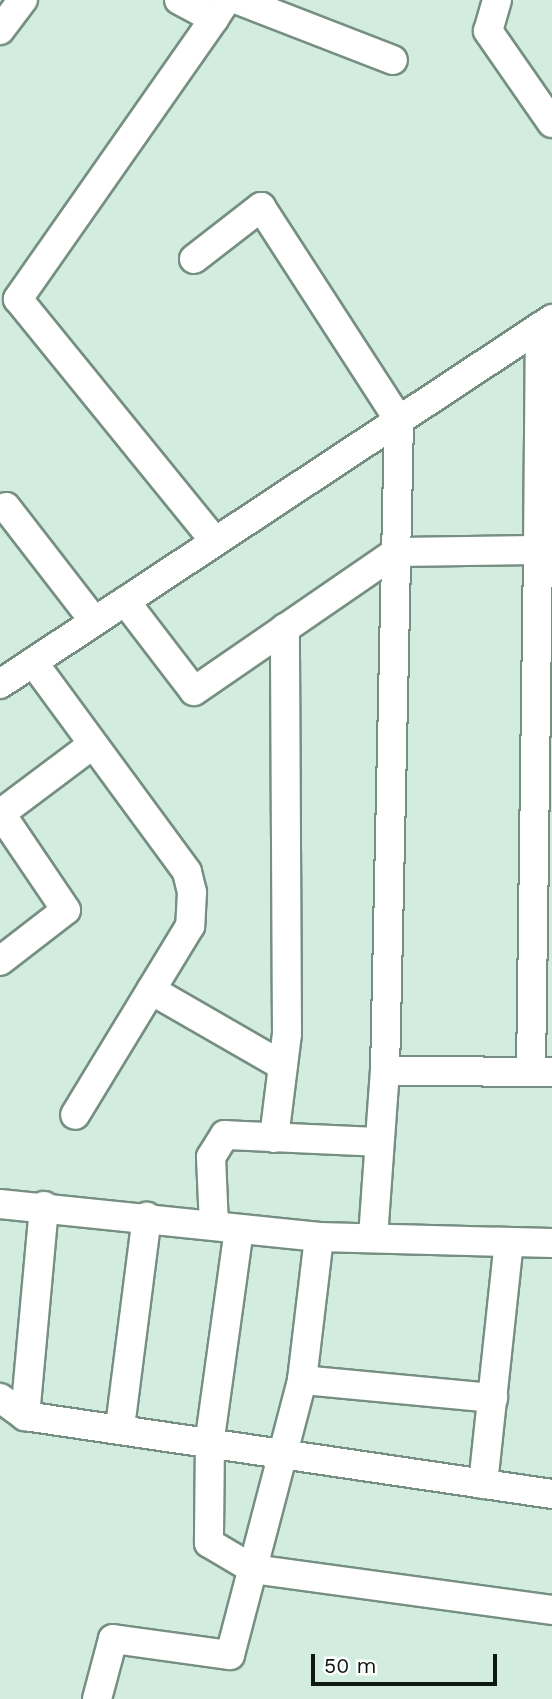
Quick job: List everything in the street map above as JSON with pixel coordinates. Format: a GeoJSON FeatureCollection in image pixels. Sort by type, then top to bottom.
{"type":"FeatureCollection","features":[{"type":"Feature","properties":{"kind":"street"},"geometry":{"type":"LineString","coordinates":[[0,30],[23,0]]}},
{"type":"Feature","properties":{"kind":"street"},"geometry":{"type":"LineString","coordinates":[[179,0],[220,10],[9,292],[215,541]]}},
{"type":"Feature","properties":{"kind":"street"},"geometry":{"type":"LineString","coordinates":[[238,0],[393,60]]}},
{"type":"Feature","properties":{"kind":"street"},"geometry":{"type":"LineString","coordinates":[[497,0],[488,31],[552,123]]}},
{"type":"Feature","properties":{"kind":"street"},"geometry":{"type":"LineString","coordinates":[[194,259],[261,207],[399,420],[385,1071],[373,1237]]}},
{"type":"Feature","properties":{"kind":"street"},"geometry":{"type":"LineString","coordinates":[[0,684],[546,323]]}},
{"type":"Feature","properties":{"kind":"street"},"geometry":{"type":"LineString","coordinates":[[385,1071],[542,1072],[544,680],[538,550],[546,323]]}},
{"type":"Feature","properties":{"kind":"street"},"geometry":{"type":"LineString","coordinates":[[6,507],[94,621]]}},
{"type":"Feature","properties":{"kind":"street"},"geometry":{"type":"LineString","coordinates":[[125,601],[194,691],[396,552],[538,550]]}},
{"type":"Feature","properties":{"kind":"street"},"geometry":{"type":"LineString","coordinates":[[274,1138],[283,1066],[290,771],[285,628]]}},
{"type":"Feature","properties":{"kind":"street"},"geometry":{"type":"LineString","coordinates":[[33,662],[190,882],[190,926],[75,1115]]}},
{"type":"Feature","properties":{"kind":"street"},"geometry":{"type":"LineString","coordinates":[[0,961],[66,910],[0,814],[92,745]]}},
{"type":"Feature","properties":{"kind":"street"},"geometry":{"type":"LineString","coordinates":[[151,990],[283,1066]]}},
{"type":"Feature","properties":{"kind":"street"},"geometry":{"type":"LineString","coordinates":[[379,1142],[225,1135],[211,1157],[227,1228],[211,1439],[209,1543],[253,1569],[552,1610]]}},
{"type":"Feature","properties":{"kind":"street"},"geometry":{"type":"LineString","coordinates":[[0,1204],[44,1206],[319,1237],[552,1242]]}},
{"type":"Feature","properties":{"kind":"street"},"geometry":{"type":"LineString","coordinates":[[25,1416],[44,1206]]}},
{"type":"Feature","properties":{"kind":"street"},"geometry":{"type":"LineString","coordinates":[[120,1427],[147,1217]]}},
{"type":"Feature","properties":{"kind":"street"},"geometry":{"type":"LineString","coordinates":[[97,1699],[113,1639],[230,1655],[302,1380],[319,1237]]}},
{"type":"Feature","properties":{"kind":"street"},"geometry":{"type":"LineString","coordinates":[[483,1484],[509,1242]]}},
{"type":"Feature","properties":{"kind":"street"},"geometry":{"type":"LineString","coordinates":[[302,1380],[492,1398]]}},
{"type":"Feature","properties":{"kind":"street"},"geometry":{"type":"LineString","coordinates":[[0,1398],[25,1416],[211,1439],[282,1454],[552,1494]]}}]}
